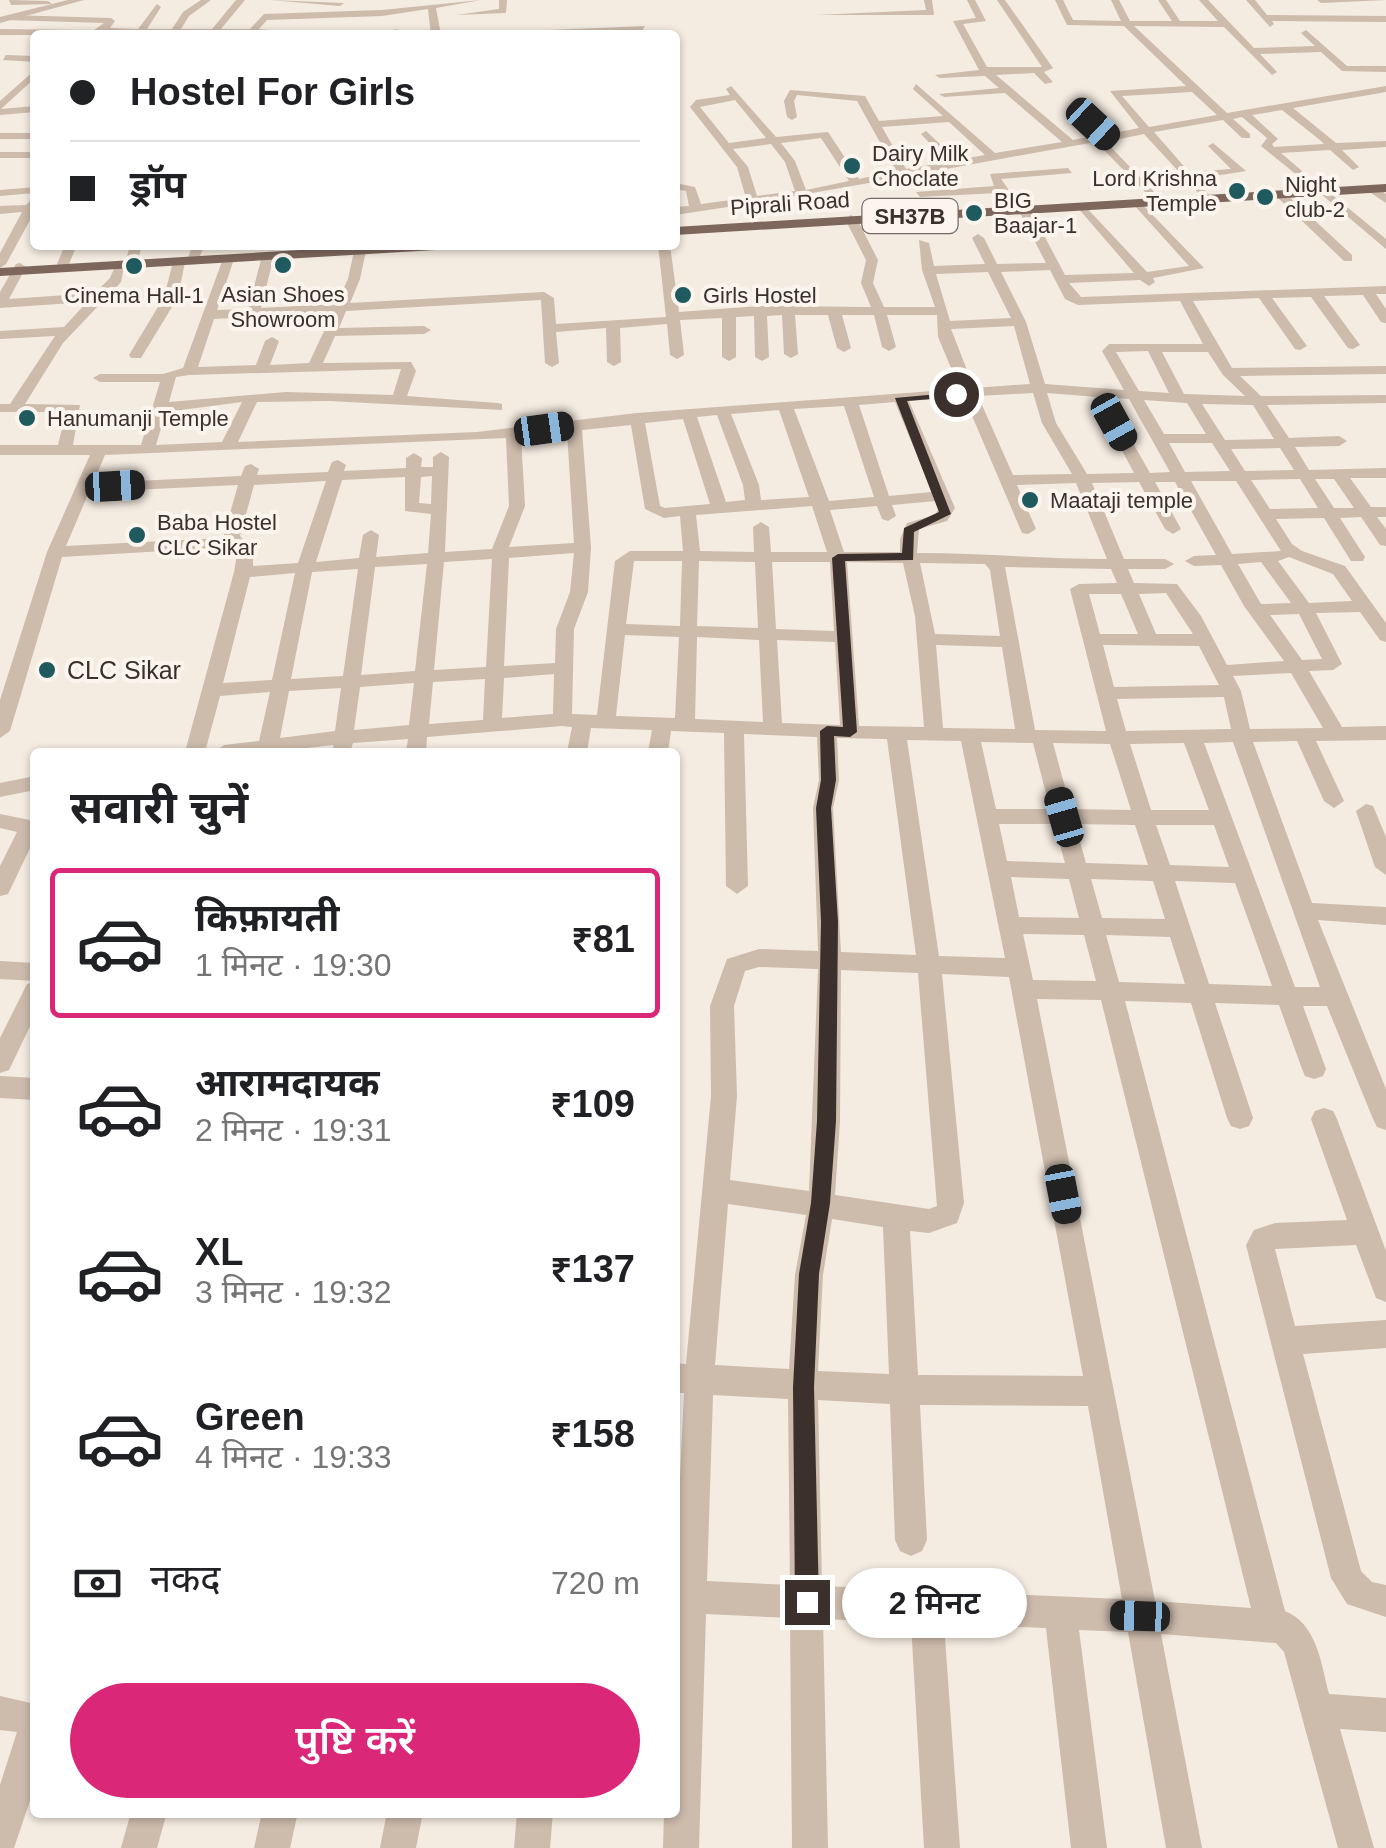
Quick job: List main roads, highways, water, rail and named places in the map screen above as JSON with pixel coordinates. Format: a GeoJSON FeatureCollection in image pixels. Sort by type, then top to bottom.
{"type":"FeatureCollection","features":[{"type":"Feature","properties":{"kind":"main road","name":"Piprali Road"},"geometry":{"type":"LineString","coordinates":[[680,229],[1382,187]]}},
{"type":"Feature","properties":{"kind":"main road"},"geometry":{"type":"LineString","coordinates":[[680,229],[930,210],[1382,187]]}},
{"type":"Feature","properties":{"kind":"main road"},"geometry":{"type":"LineString","coordinates":[[19,269],[224,250]]}},
{"type":"Feature","properties":{"kind":"main road"},"geometry":{"type":"LineString","coordinates":[[0,268],[130,256],[179,262],[375,250]]}},
{"type":"Feature","properties":{"kind":"place","name":"Dairy Milk Choclate"},"geometry":{"type":"Point","coordinates":[852,166]}},
{"type":"Feature","properties":{"kind":"place","name":"Lord Krishna Temple"},"geometry":{"type":"Point","coordinates":[1237,191]}},
{"type":"Feature","properties":{"kind":"place","name":"Night club-2"},"geometry":{"type":"Point","coordinates":[1265,197]}},
{"type":"Feature","properties":{"kind":"place","name":"BIG Baajar-1"},"geometry":{"type":"Point","coordinates":[974,213]}},
{"type":"Feature","properties":{"kind":"place","name":"Asian Shoes Showroom"},"geometry":{"type":"Point","coordinates":[283,265]}},
{"type":"Feature","properties":{"kind":"place","name":"Cinema Hall-1"},"geometry":{"type":"Point","coordinates":[134,266]}},
{"type":"Feature","properties":{"kind":"place","name":"Girls Hostel"},"geometry":{"type":"Point","coordinates":[683,295]}},
{"type":"Feature","properties":{"kind":"place","name":"Hanumanji Temple"},"geometry":{"type":"Point","coordinates":[27,418]}},
{"type":"Feature","properties":{"kind":"place","name":"Maataji temple"},"geometry":{"type":"Point","coordinates":[1030,500]}},
{"type":"Feature","properties":{"kind":"place","name":"Baba Hostel CLC Sikar"},"geometry":{"type":"Point","coordinates":[137,535]}},
{"type":"Feature","properties":{"kind":"place","name":"CLC Sikar"},"geometry":{"type":"Point","coordinates":[47,670]}}]}
